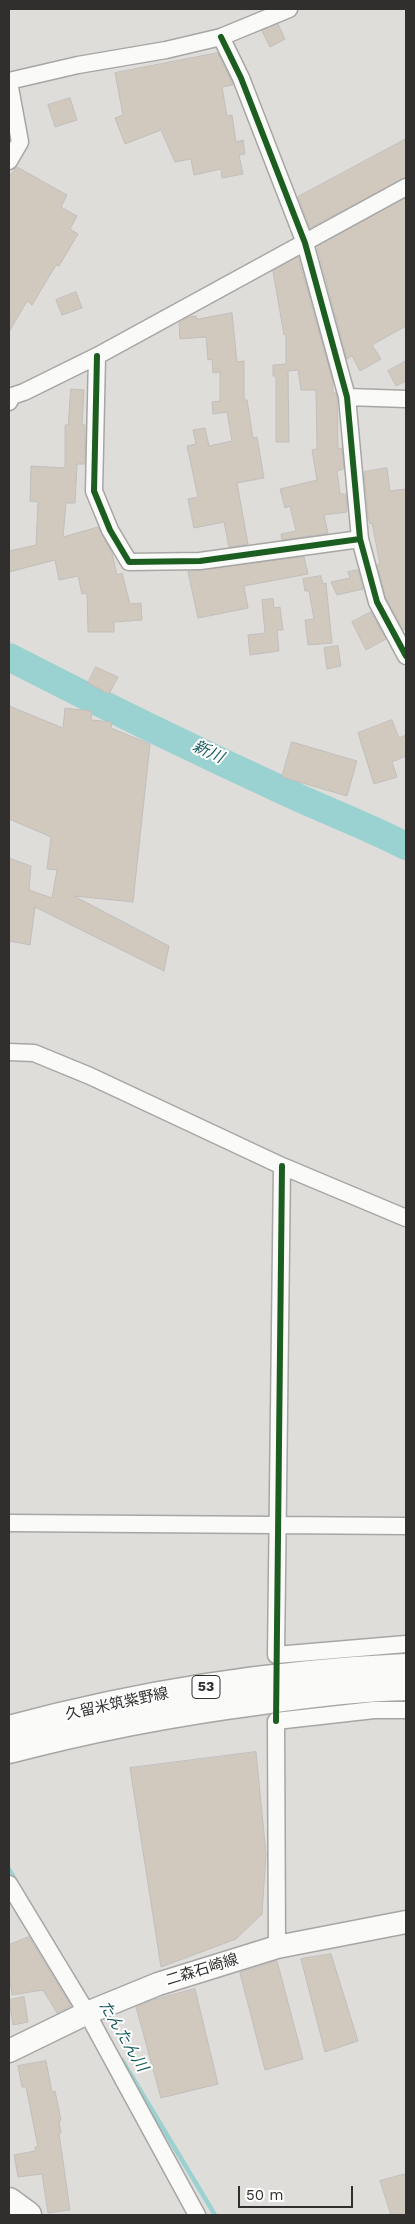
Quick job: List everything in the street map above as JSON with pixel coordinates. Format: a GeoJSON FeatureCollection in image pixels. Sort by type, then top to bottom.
{"type":"FeatureCollection","features":[{"type":"Feature","properties":{"kind":"main road","name":"久留米筑紫野線"},"geometry":{"type":"LineString","coordinates":[[9,1729],[140,1698],[213,1686],[301,1673],[406,1667]]}},
{"type":"Feature","properties":{"kind":"main road","name":"久留米筑紫野線"},"geometry":{"type":"LineString","coordinates":[[9,1750],[92,1730],[188,1711],[305,1695],[406,1687]]}},
{"type":"Feature","properties":{"kind":"main road","name":"二森石崎線"},"geometry":{"type":"LineString","coordinates":[[9,2051],[87,2013],[158,1984],[277,1947],[406,1922]]}},
{"type":"Feature","properties":{"kind":"main road"},"geometry":{"type":"LineString","coordinates":[[9,2201],[28,2215]]}},
{"type":"Feature","properties":{"kind":"street"},"geometry":{"type":"LineString","coordinates":[[9,161],[20,142],[9,81],[78,65],[166,50],[221,37],[289,9]]}},
{"type":"Feature","properties":{"kind":"street"},"geometry":{"type":"LineString","coordinates":[[221,37],[241,78],[305,243],[348,397],[360,539],[377,602],[406,656]]}},
{"type":"Feature","properties":{"kind":"street"},"geometry":{"type":"LineString","coordinates":[[10,397],[24,392],[96,356],[406,187]]}},
{"type":"Feature","properties":{"kind":"street"},"geometry":{"type":"LineString","coordinates":[[96,356],[94,491],[110,530],[130,562],[200,561],[360,539]]}},
{"type":"Feature","properties":{"kind":"street"},"geometry":{"type":"LineString","coordinates":[[348,397],[406,399]]}},
{"type":"Feature","properties":{"kind":"street"},"geometry":{"type":"LineString","coordinates":[[9,1052],[34,1053],[282,1166],[406,1218]]}},
{"type":"Feature","properties":{"kind":"street"},"geometry":{"type":"LineString","coordinates":[[282,1166],[276,1655],[406,1644]]}},
{"type":"Feature","properties":{"kind":"street"},"geometry":{"type":"LineString","coordinates":[[9,1523],[406,1526]]}},
{"type":"Feature","properties":{"kind":"street"},"geometry":{"type":"LineString","coordinates":[[277,1947],[276,1722],[348,1713],[406,1710]]}},
{"type":"Feature","properties":{"kind":"street"},"geometry":{"type":"LineString","coordinates":[[9,1884],[87,2013],[197,2215]]}},
{"type":"Feature","properties":{"kind":"building"},"geometry":{"type":"Polygon","coordinates":[[[278,24],[285,39],[270,47],[262,31],[278,24]]]}},
{"type":"Feature","properties":{"kind":"building"},"geometry":{"type":"Polygon","coordinates":[[[218,53],[233,85],[222,87],[227,116],[232,115],[236,142],[243,140],[245,154],[239,155],[243,174],[222,178],[221,169],[194,175],[191,159],[175,162],[161,130],[125,144],[115,118],[123,115],[115,73],[218,53]]]}},
{"type":"Feature","properties":{"kind":"building"},"geometry":{"type":"Polygon","coordinates":[[[70,98],[77,120],[55,127],[48,105],[70,98]]]}},
{"type":"Feature","properties":{"kind":"building"},"geometry":{"type":"Polygon","coordinates":[[[406,139],[406,177],[310,228],[298,197],[406,139]]]}},
{"type":"Feature","properties":{"kind":"building"},"geometry":{"type":"Polygon","coordinates":[[[17,167],[67,195],[61,207],[77,216],[70,229],[78,234],[59,266],[56,265],[32,305],[27,301],[9,332],[9,177],[17,167]]]}},
{"type":"Feature","properties":{"kind":"building"},"geometry":{"type":"Polygon","coordinates":[[[406,198],[406,326],[372,345],[381,359],[360,371],[352,356],[347,359],[317,247],[406,198]]]}},
{"type":"Feature","properties":{"kind":"building"},"geometry":{"type":"Polygon","coordinates":[[[298,257],[333,382],[333,393],[336,393],[337,397],[338,449],[342,448],[344,469],[337,471],[340,494],[346,494],[347,512],[324,515],[328,533],[282,540],[281,534],[296,531],[290,506],[285,508],[280,489],[317,480],[312,450],[317,449],[316,390],[301,390],[298,370],[288,371],[289,442],[276,442],[276,376],[273,376],[273,365],[286,364],[286,334],[284,335],[273,271],[298,257]]]}},
{"type":"Feature","properties":{"kind":"building"},"geometry":{"type":"Polygon","coordinates":[[[76,292],[82,308],[62,315],[56,300],[76,292]]]}},
{"type":"Feature","properties":{"kind":"building"},"geometry":{"type":"Polygon","coordinates":[[[232,313],[237,362],[244,361],[244,400],[247,400],[253,438],[257,437],[264,478],[237,483],[248,544],[229,547],[224,522],[194,528],[188,499],[198,497],[187,446],[196,444],[193,430],[205,428],[209,446],[232,441],[227,412],[213,414],[212,402],[220,401],[220,372],[213,373],[212,359],[208,360],[206,337],[180,339],[179,323],[189,317],[196,316],[197,319],[232,313]]]}},
{"type":"Feature","properties":{"kind":"building"},"geometry":{"type":"Polygon","coordinates":[[[406,361],[406,381],[396,386],[388,371],[406,361]]]}},
{"type":"Feature","properties":{"kind":"building"},"geometry":{"type":"Polygon","coordinates":[[[71,389],[84,390],[82,425],[85,425],[85,464],[77,464],[75,503],[66,503],[63,537],[98,527],[112,553],[117,575],[122,573],[130,604],[141,603],[142,620],[114,622],[114,632],[88,632],[87,593],[82,594],[78,576],[59,580],[55,560],[9,572],[9,551],[36,545],[38,502],[30,501],[31,466],[65,468],[65,425],[68,425],[71,389]]]}},
{"type":"Feature","properties":{"kind":"building"},"geometry":{"type":"Polygon","coordinates":[[[387,468],[390,491],[406,489],[406,629],[403,630],[386,598],[377,565],[380,564],[372,523],[370,524],[368,517],[364,472],[387,468]]]}},
{"type":"Feature","properties":{"kind":"building"},"geometry":{"type":"Polygon","coordinates":[[[304,557],[308,574],[244,586],[248,608],[198,618],[188,572],[304,557]]]}},
{"type":"Feature","properties":{"kind":"building"},"geometry":{"type":"Polygon","coordinates":[[[358,570],[363,589],[337,595],[331,582],[350,578],[348,572],[358,570]]]}},
{"type":"Feature","properties":{"kind":"building"},"geometry":{"type":"Polygon","coordinates":[[[321,576],[323,584],[326,583],[332,643],[308,645],[305,620],[314,619],[309,591],[305,591],[303,579],[321,576]]]}},
{"type":"Feature","properties":{"kind":"building"},"geometry":{"type":"Polygon","coordinates":[[[273,599],[274,608],[280,607],[283,630],[277,630],[279,651],[250,655],[248,635],[265,633],[262,600],[273,599]]]}},
{"type":"Feature","properties":{"kind":"building"},"geometry":{"type":"Polygon","coordinates":[[[371,612],[386,639],[366,650],[352,622],[371,612]]]}},
{"type":"Feature","properties":{"kind":"building"},"geometry":{"type":"Polygon","coordinates":[[[338,646],[341,666],[327,669],[324,648],[338,646]]]}},
{"type":"Feature","properties":{"kind":"building"},"geometry":{"type":"Polygon","coordinates":[[[96,667],[118,677],[109,694],[88,683],[96,667]]]}},
{"type":"Feature","properties":{"kind":"building"},"geometry":{"type":"Polygon","coordinates":[[[9,706],[63,728],[65,708],[92,711],[91,720],[112,722],[111,728],[150,744],[133,902],[74,896],[169,946],[164,971],[35,907],[30,945],[9,941],[9,858],[31,866],[29,890],[52,898],[57,870],[47,869],[51,837],[9,819],[9,706]]]}},
{"type":"Feature","properties":{"kind":"building"},"geometry":{"type":"Polygon","coordinates":[[[392,720],[399,738],[406,735],[406,756],[392,762],[397,777],[374,784],[358,733],[392,720]]]}},
{"type":"Feature","properties":{"kind":"building"},"geometry":{"type":"Polygon","coordinates":[[[292,742],[357,761],[347,796],[282,777],[292,742]]]}},
{"type":"Feature","properties":{"kind":"building"},"geometry":{"type":"Polygon","coordinates":[[[256,1752],[266,1854],[262,1914],[236,1939],[161,1967],[130,1768],[256,1752]]]}},
{"type":"Feature","properties":{"kind":"building"},"geometry":{"type":"Polygon","coordinates":[[[29,1937],[71,2006],[57,2013],[43,1990],[12,1995],[9,1974],[9,1945],[29,1937]]]}},
{"type":"Feature","properties":{"kind":"building"},"geometry":{"type":"Polygon","coordinates":[[[331,1954],[358,2041],[325,2052],[301,1959],[331,1954]]]}},
{"type":"Feature","properties":{"kind":"building"},"geometry":{"type":"Polygon","coordinates":[[[277,1961],[303,2059],[265,2070],[240,1973],[277,1961]]]}},
{"type":"Feature","properties":{"kind":"building"},"geometry":{"type":"Polygon","coordinates":[[[195,1989],[218,2084],[161,2098],[136,2007],[156,1999],[195,1989]]]}},
{"type":"Feature","properties":{"kind":"building"},"geometry":{"type":"Polygon","coordinates":[[[24,1997],[28,2022],[13,2025],[9,2000],[24,1997]]]}},
{"type":"Feature","properties":{"kind":"building"},"geometry":{"type":"Polygon","coordinates":[[[46,2061],[52,2092],[55,2091],[61,2120],[59,2121],[61,2133],[59,2133],[70,2210],[48,2213],[42,2174],[18,2177],[14,2155],[35,2151],[35,2147],[38,2147],[26,2087],[22,2087],[18,2066],[46,2061]]]}},
{"type":"Feature","properties":{"kind":"building"},"geometry":{"type":"Polygon","coordinates":[[[406,2174],[406,2215],[391,2215],[380,2181],[406,2174]]]}},
{"type":"Feature","properties":{"kind":"waterway","name":"新川"},"geometry":{"type":"LineString","coordinates":[[9,657],[189,747],[406,846]]}},
{"type":"Feature","properties":{"kind":"waterway","name":"たんたん川"},"geometry":{"type":"LineString","coordinates":[[9,1869],[17,1883]]}},
{"type":"Feature","properties":{"kind":"waterway","name":"たんたん川"},"geometry":{"type":"LineString","coordinates":[[122,2060],[215,2215]]}},
{"type":"Feature","properties":{"kind":"cycle path"},"geometry":{"type":"LineString","coordinates":[[221,37],[241,78],[305,243],[347,397],[360,539],[377,602],[406,656]]}},
{"type":"Feature","properties":{"kind":"cycle path"},"geometry":{"type":"LineString","coordinates":[[97,356],[94,491],[110,530],[129,562],[200,561],[360,539]]}},
{"type":"Feature","properties":{"kind":"cycle path"},"geometry":{"type":"LineString","coordinates":[[276,1721],[282,1166]]}}]}
